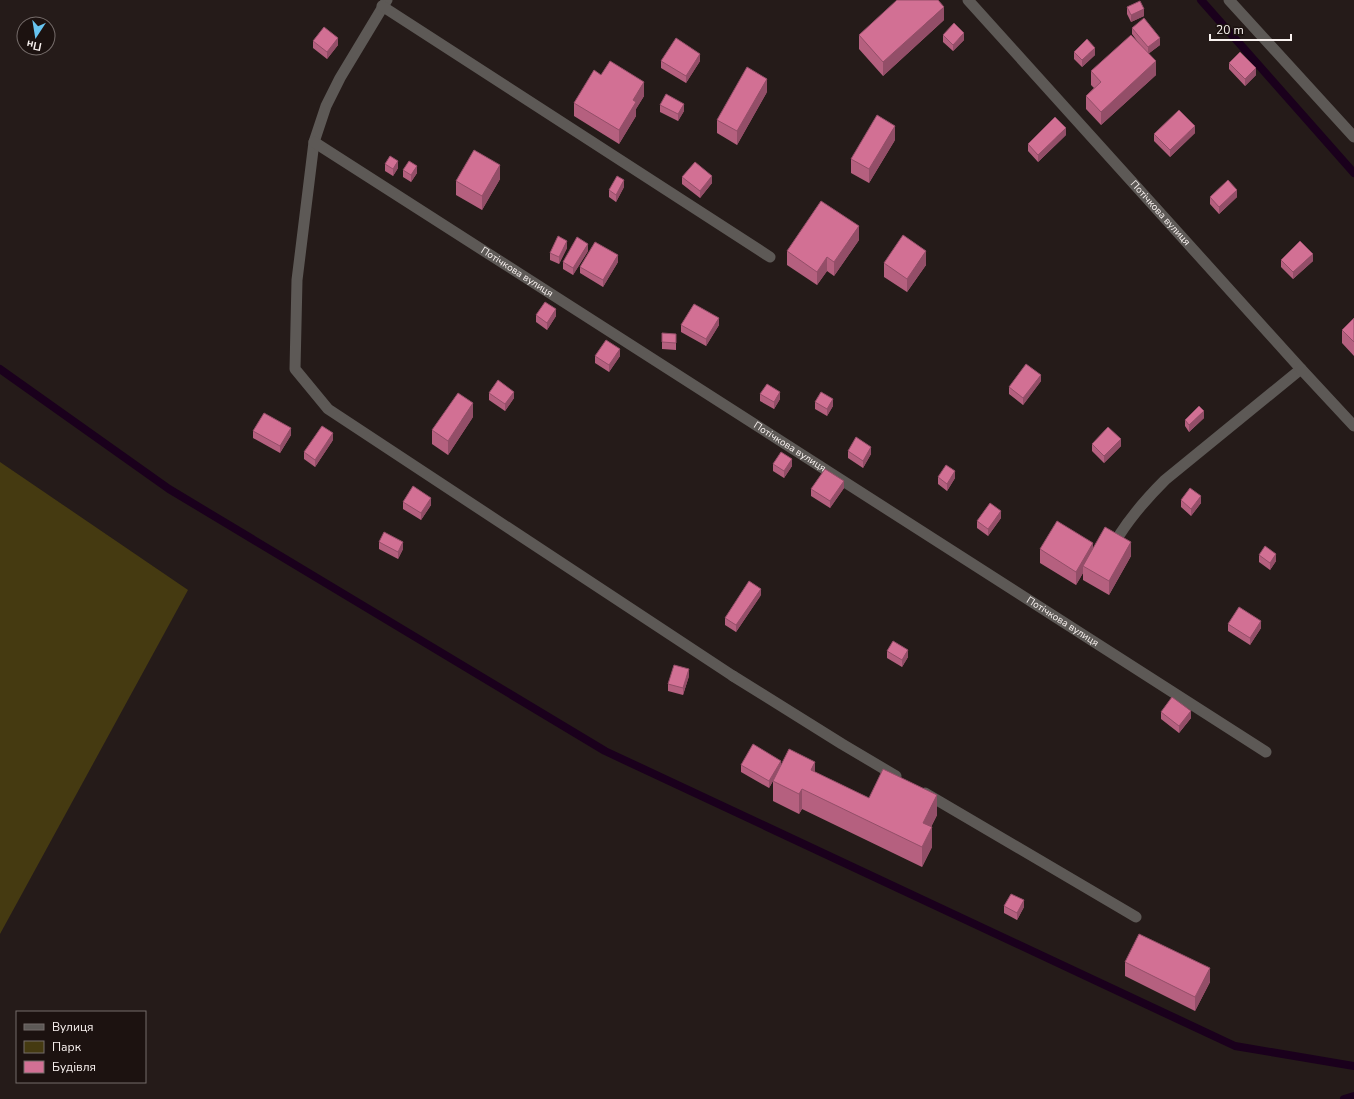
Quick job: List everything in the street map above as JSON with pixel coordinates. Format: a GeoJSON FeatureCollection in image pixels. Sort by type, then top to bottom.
{"type":"FeatureCollection","features":[{"type":"Feature","properties":{"kind":"street","name":"Потічкова вулиця"},"geometry":{"type":"LineString","coordinates":[[968,0],[1354,426]]}},
{"type":"Feature","properties":{"kind":"street"},"geometry":{"type":"LineString","coordinates":[[1228,0],[1354,138]]}},
{"type":"Feature","properties":{"kind":"street"},"geometry":{"type":"LineString","coordinates":[[770,257],[385,3],[340,78],[326,106],[314,142],[298,280],[295,369],[328,409],[733,676],[903,780]]}},
{"type":"Feature","properties":{"kind":"street","name":"Потічкова вулиця"},"geometry":{"type":"LineString","coordinates":[[314,142],[1266,752]]}},
{"type":"Feature","properties":{"kind":"street"},"geometry":{"type":"LineString","coordinates":[[1120,534],[1128,521],[1147,498],[1165,480],[1301,369]]}},
{"type":"Feature","properties":{"kind":"street"},"geometry":{"type":"LineString","coordinates":[[916,788],[1136,917]]}},
{"type":"Feature","properties":{"kind":"green space"},"geometry":{"type":"Polygon","coordinates":[[[0,462],[188,590],[0,934],[0,462]]]}},
{"type":"Feature","properties":{"kind":"building"},"geometry":{"type":"Polygon","coordinates":[[[897,0],[938,0],[944,7],[883,62],[859,35],[897,0]]]}},
{"type":"Feature","properties":{"kind":"building"},"geometry":{"type":"Polygon","coordinates":[[[1140,1],[1144,9],[1131,15],[1127,7],[1140,1]]]}},
{"type":"Feature","properties":{"kind":"building"},"geometry":{"type":"Polygon","coordinates":[[[1144,18],[1160,38],[1148,47],[1132,28],[1144,18]]]}},
{"type":"Feature","properties":{"kind":"building"},"geometry":{"type":"Polygon","coordinates":[[[954,23],[964,33],[953,45],[943,35],[954,23]]]}},
{"type":"Feature","properties":{"kind":"building"},"geometry":{"type":"Polygon","coordinates":[[[324,27],[338,38],[327,52],[313,41],[324,27]]]}},
{"type":"Feature","properties":{"kind":"building"},"geometry":{"type":"Polygon","coordinates":[[[1131,35],[1156,61],[1101,112],[1086,96],[1101,82],[1091,71],[1131,35]]]}},
{"type":"Feature","properties":{"kind":"building"},"geometry":{"type":"Polygon","coordinates":[[[676,38],[700,54],[686,76],[661,61],[676,38]]]}},
{"type":"Feature","properties":{"kind":"building"},"geometry":{"type":"Polygon","coordinates":[[[1087,39],[1095,48],[1082,60],[1074,52],[1087,39]]]}},
{"type":"Feature","properties":{"kind":"building"},"geometry":{"type":"Polygon","coordinates":[[[1240,52],[1256,68],[1245,79],[1229,63],[1240,52]]]}},
{"type":"Feature","properties":{"kind":"building"},"geometry":{"type":"Polygon","coordinates":[[[610,61],[644,82],[633,100],[636,102],[619,130],[574,103],[594,70],[601,75],[610,61]]]}},
{"type":"Feature","properties":{"kind":"building"},"geometry":{"type":"Polygon","coordinates":[[[747,67],[767,79],[737,131],[717,120],[747,67]]]}},
{"type":"Feature","properties":{"kind":"building"},"geometry":{"type":"Polygon","coordinates":[[[666,94],[684,104],[678,114],[660,105],[666,94]]]}},
{"type":"Feature","properties":{"kind":"building"},"geometry":{"type":"Polygon","coordinates":[[[1179,110],[1195,126],[1170,150],[1154,134],[1179,110]]]}},
{"type":"Feature","properties":{"kind":"building"},"geometry":{"type":"Polygon","coordinates":[[[877,115],[895,126],[869,169],[851,159],[877,115]]]}},
{"type":"Feature","properties":{"kind":"building"},"geometry":{"type":"Polygon","coordinates":[[[1055,117],[1066,128],[1038,155],[1028,144],[1055,117]]]}},
{"type":"Feature","properties":{"kind":"building"},"geometry":{"type":"Polygon","coordinates":[[[474,150],[500,165],[482,196],[456,181],[474,150]]]}},
{"type":"Feature","properties":{"kind":"building"},"geometry":{"type":"Polygon","coordinates":[[[390,156],[398,161],[393,169],[385,164],[390,156]]]}},
{"type":"Feature","properties":{"kind":"building"},"geometry":{"type":"Polygon","coordinates":[[[409,161],[417,166],[411,175],[403,170],[409,161]]]}},
{"type":"Feature","properties":{"kind":"building"},"geometry":{"type":"Polygon","coordinates":[[[695,162],[712,176],[700,191],[682,177],[695,162]]]}},
{"type":"Feature","properties":{"kind":"building"},"geometry":{"type":"Polygon","coordinates":[[[617,176],[624,180],[616,195],[609,190],[617,176]]]}},
{"type":"Feature","properties":{"kind":"building"},"geometry":{"type":"Polygon","coordinates":[[[1228,180],[1237,190],[1219,207],[1210,197],[1228,180]]]}},
{"type":"Feature","properties":{"kind":"building"},"geometry":{"type":"Polygon","coordinates":[[[821,201],[859,226],[834,262],[827,257],[817,272],[787,251],[821,201]]]}},
{"type":"Feature","properties":{"kind":"building"},"geometry":{"type":"Polygon","coordinates":[[[903,235],[926,251],[907,279],[884,263],[903,235]]]}},
{"type":"Feature","properties":{"kind":"building"},"geometry":{"type":"Polygon","coordinates":[[[558,236],[567,241],[559,257],[550,253],[558,236]]]}},
{"type":"Feature","properties":{"kind":"building"},"geometry":{"type":"Polygon","coordinates":[[[577,237],[588,244],[573,268],[563,262],[577,237]]]}},
{"type":"Feature","properties":{"kind":"building"},"geometry":{"type":"Polygon","coordinates":[[[1300,241],[1313,254],[1293,272],[1281,260],[1300,241]]]}},
{"type":"Feature","properties":{"kind":"building"},"geometry":{"type":"Polygon","coordinates":[[[595,242],[618,255],[603,280],[580,267],[595,242]]]}},
{"type":"Feature","properties":{"kind":"building"},"geometry":{"type":"Polygon","coordinates":[[[545,302],[556,309],[547,323],[536,315],[545,302]]]}},
{"type":"Feature","properties":{"kind":"building"},"geometry":{"type":"Polygon","coordinates":[[[694,304],[719,318],[706,339],[681,325],[694,304]]]}},
{"type":"Feature","properties":{"kind":"building"},"geometry":{"type":"Polygon","coordinates":[[[1354,318],[1354,342],[1342,330],[1354,318]]]}},
{"type":"Feature","properties":{"kind":"building"},"geometry":{"type":"Polygon","coordinates":[[[662,333],[676,334],[676,343],[662,342],[662,333]]]}},
{"type":"Feature","properties":{"kind":"building"},"geometry":{"type":"Polygon","coordinates":[[[606,340],[620,349],[609,365],[595,356],[606,340]]]}},
{"type":"Feature","properties":{"kind":"building"},"geometry":{"type":"Polygon","coordinates":[[[1026,364],[1041,375],[1023,398],[1009,387],[1026,364]]]}},
{"type":"Feature","properties":{"kind":"building"},"geometry":{"type":"Polygon","coordinates":[[[498,380],[514,392],[505,404],[489,393],[498,380]]]}},
{"type":"Feature","properties":{"kind":"building"},"geometry":{"type":"Polygon","coordinates":[[[767,384],[780,392],[774,402],[760,394],[767,384]]]}},
{"type":"Feature","properties":{"kind":"building"},"geometry":{"type":"Polygon","coordinates":[[[821,392],[833,399],[827,409],[815,402],[821,392]]]}},
{"type":"Feature","properties":{"kind":"building"},"geometry":{"type":"Polygon","coordinates":[[[458,393],[473,403],[448,441],[432,430],[458,393]]]}},
{"type":"Feature","properties":{"kind":"building"},"geometry":{"type":"Polygon","coordinates":[[[1199,406],[1204,411],[1189,425],[1185,420],[1199,406]]]}},
{"type":"Feature","properties":{"kind":"building"},"geometry":{"type":"Polygon","coordinates":[[[264,413],[291,428],[280,446],[253,431],[264,413]]]}},
{"type":"Feature","properties":{"kind":"building"},"geometry":{"type":"Polygon","coordinates":[[[322,426],[333,433],[315,460],[304,452],[322,426]]]}},
{"type":"Feature","properties":{"kind":"building"},"geometry":{"type":"Polygon","coordinates":[[[1108,427],[1121,439],[1104,456],[1092,444],[1108,427]]]}},
{"type":"Feature","properties":{"kind":"building"},"geometry":{"type":"Polygon","coordinates":[[[856,437],[871,447],[863,461],[848,451],[856,437]]]}},
{"type":"Feature","properties":{"kind":"building"},"geometry":{"type":"Polygon","coordinates":[[[781,452],[792,459],[784,471],[773,464],[781,452]]]}},
{"type":"Feature","properties":{"kind":"building"},"geometry":{"type":"Polygon","coordinates":[[[946,465],[955,471],[947,484],[938,477],[946,465]]]}},
{"type":"Feature","properties":{"kind":"building"},"geometry":{"type":"Polygon","coordinates":[[[825,469],[844,481],[830,501],[811,489],[825,469]]]}},
{"type":"Feature","properties":{"kind":"building"},"geometry":{"type":"Polygon","coordinates":[[[413,486],[431,498],[421,513],[403,502],[413,486]]]}},
{"type":"Feature","properties":{"kind":"building"},"geometry":{"type":"Polygon","coordinates":[[[1190,488],[1201,496],[1191,509],[1181,500],[1190,488]]]}},
{"type":"Feature","properties":{"kind":"building"},"geometry":{"type":"Polygon","coordinates":[[[990,503],[1001,511],[988,529],[977,521],[990,503]]]}},
{"type":"Feature","properties":{"kind":"building"},"geometry":{"type":"Polygon","coordinates":[[[1057,521],[1093,543],[1076,572],[1040,549],[1057,521]]]}},
{"type":"Feature","properties":{"kind":"building"},"geometry":{"type":"Polygon","coordinates":[[[1105,527],[1131,542],[1109,581],[1083,566],[1105,527]]]}},
{"type":"Feature","properties":{"kind":"building"},"geometry":{"type":"Polygon","coordinates":[[[384,532],[403,542],[398,552],[379,542],[384,532]]]}},
{"type":"Feature","properties":{"kind":"building"},"geometry":{"type":"Polygon","coordinates":[[[1265,546],[1276,554],[1270,563],[1259,555],[1265,546]]]}},
{"type":"Feature","properties":{"kind":"building"},"geometry":{"type":"Polygon","coordinates":[[[749,581],[761,589],[736,625],[725,618],[749,581]]]}},
{"type":"Feature","properties":{"kind":"building"},"geometry":{"type":"Polygon","coordinates":[[[1239,607],[1261,621],[1250,638],[1228,624],[1239,607]]]}},
{"type":"Feature","properties":{"kind":"building"},"geometry":{"type":"Polygon","coordinates":[[[893,641],[908,650],[902,660],[887,651],[893,641]]]}},
{"type":"Feature","properties":{"kind":"building"},"geometry":{"type":"Polygon","coordinates":[[[674,665],[689,669],[683,688],[668,684],[674,665]]]}},
{"type":"Feature","properties":{"kind":"building"},"geometry":{"type":"Polygon","coordinates":[[[1172,697],[1191,711],[1179,726],[1161,712],[1172,697]]]}},
{"type":"Feature","properties":{"kind":"building"},"geometry":{"type":"Polygon","coordinates":[[[753,744],[781,761],[769,781],[741,765],[753,744]]]}},
{"type":"Feature","properties":{"kind":"building"},"geometry":{"type":"Polygon","coordinates":[[[789,749],[815,762],[811,770],[869,798],[883,769],[937,795],[923,823],[932,827],[922,847],[802,789],[799,794],[773,781],[789,749]]]}},
{"type":"Feature","properties":{"kind":"building"},"geometry":{"type":"Polygon","coordinates":[[[1011,894],[1024,900],[1017,913],[1004,906],[1011,894]]]}},
{"type":"Feature","properties":{"kind":"building"},"geometry":{"type":"Polygon","coordinates":[[[1139,934],[1210,968],[1195,997],[1125,962],[1139,934]]]}},
{"type":"Feature","properties":{"kind":"waterway"},"geometry":{"type":"LineString","coordinates":[[1201,0],[1354,173]]}},
{"type":"Feature","properties":{"kind":"waterway"},"geometry":{"type":"LineString","coordinates":[[0,369],[169,489],[605,751],[1235,1046],[1354,1066]]}},
{"type":"Feature","properties":{"kind":"waterway"},"geometry":{"type":"LineString","coordinates":[[1344,1099],[1354,1096]]}}]}
